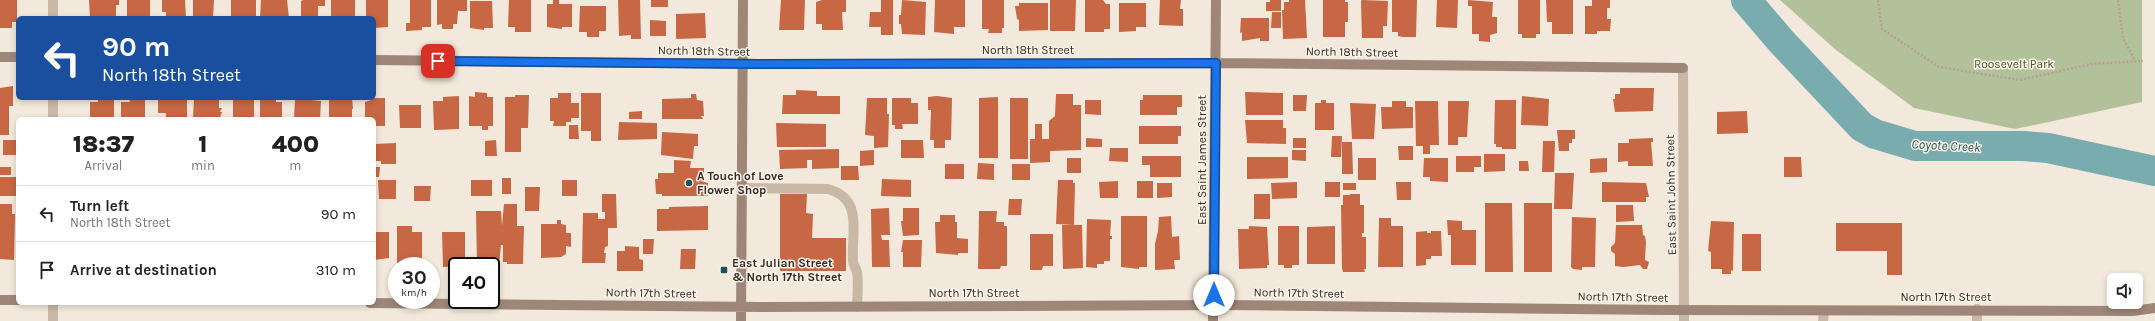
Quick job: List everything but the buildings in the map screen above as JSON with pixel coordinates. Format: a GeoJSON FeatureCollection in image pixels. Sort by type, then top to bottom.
{"type":"FeatureCollection","features":[{"type":"Feature","properties":{"kind":"main road"},"geometry":{"type":"LineString","coordinates":[[741,321],[743,0]]}},
{"type":"Feature","properties":{"kind":"main road","name":"East Saint James Street"},"geometry":{"type":"LineString","coordinates":[[1213,321],[1216,0]]}},
{"type":"Feature","properties":{"kind":"main road"},"geometry":{"type":"LineString","coordinates":[[0,58],[16,58]]}},
{"type":"Feature","properties":{"kind":"main road","name":"North 18th Street"},"geometry":{"type":"LineString","coordinates":[[376,60],[742,64],[1216,63],[1682,68]]}},
{"type":"Feature","properties":{"kind":"main road"},"geometry":{"type":"LineString","coordinates":[[0,300],[16,300]]}},
{"type":"Feature","properties":{"kind":"main road","name":"North 17th Street"},"geometry":{"type":"LineString","coordinates":[[376,303],[741,307],[1214,305],[1684,310],[1824,316],[1977,309],[2133,311],[2155,308]]}},
{"type":"Feature","properties":{"kind":"street"},"geometry":{"type":"LineString","coordinates":[[53,0],[53,16]]}},
{"type":"Feature","properties":{"kind":"street","name":"East Saint John Street"},"geometry":{"type":"LineString","coordinates":[[1682,68],[1684,321]]}},
{"type":"Feature","properties":{"kind":"street"},"geometry":{"type":"LineString","coordinates":[[53,100],[53,117]]}},
{"type":"Feature","properties":{"kind":"street"},"geometry":{"type":"LineString","coordinates":[[742,188],[828,189],[835,191],[846,199],[850,205],[853,219],[853,263],[857,271],[857,307]]}},
{"type":"Feature","properties":{"kind":"street"},"geometry":{"type":"LineString","coordinates":[[53,305],[53,321]]}},
{"type":"Feature","properties":{"kind":"street"},"geometry":{"type":"LineString","coordinates":[[1977,309],[1977,321]]}},
{"type":"Feature","properties":{"kind":"path"},"geometry":{"type":"LineString","coordinates":[[1878,0],[1882,29],[1939,67],[2020,80],[2091,64],[2135,60],[2143,61]]}},
{"type":"Feature","properties":{"kind":"path"},"geometry":{"type":"LineString","coordinates":[[2118,0],[2123,38],[2135,60]]}},
{"type":"Feature","properties":{"kind":"green space","name":"Roosevelt Park"},"geometry":{"type":"Polygon","coordinates":[[[1780,0],[2142,0],[2142,102],[2015,129],[1914,108],[1836,50],[1780,0]]]}},
{"type":"Feature","properties":{"kind":"waterway","name":"Coyote Creek"},"geometry":{"type":"LineString","coordinates":[[1746,0],[1781,41],[1862,127],[1875,134],[1915,146],[2023,146],[2048,148],[2155,171]]}},
{"type":"Feature","properties":{"kind":"place","name":"A Touch of Love Flower Shop"},"geometry":{"type":"Point","coordinates":[689,183]}},
{"type":"Feature","properties":{"kind":"place","name":"East Julian Street & North 17th Street"},"geometry":{"type":"Point","coordinates":[724,270]}},
{"type":"Feature","properties":{"kind":"route"},"geometry":{"type":"LineString","coordinates":[[438,61],[760,64],[1216,63],[1214,295]]}}]}
